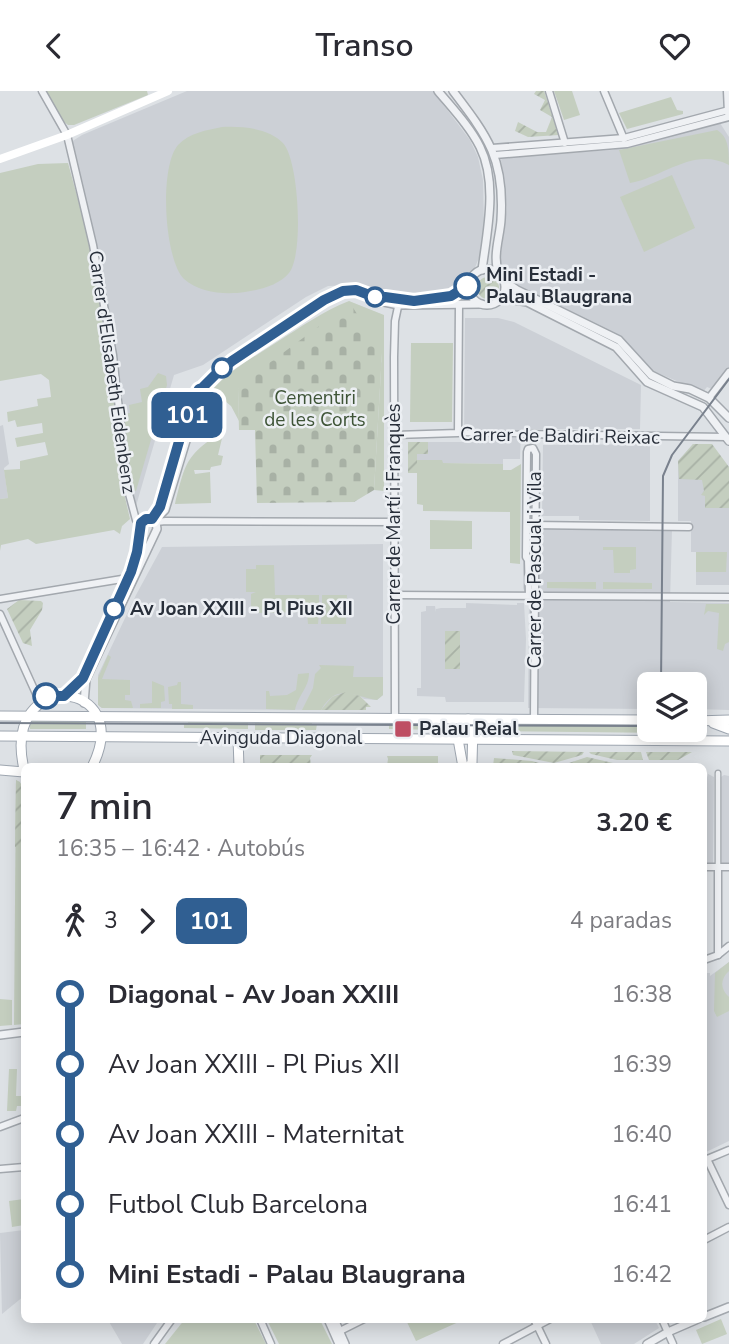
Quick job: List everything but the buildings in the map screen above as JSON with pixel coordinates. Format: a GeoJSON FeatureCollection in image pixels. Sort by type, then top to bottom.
{"type":"FeatureCollection","features":[{"type":"Feature","properties":{"kind":"main road"},"geometry":{"type":"LineString","coordinates":[[0,159],[67,135],[168,91]]}},
{"type":"Feature","properties":{"kind":"main road"},"geometry":{"type":"LineString","coordinates":[[22,763],[16,736],[21,717],[38,698],[64,696],[84,703],[94,717],[100,737],[99,752],[94,763]]}},
{"type":"Feature","properties":{"kind":"main road"},"geometry":{"type":"LineString","coordinates":[[0,716],[395,715],[468,719],[637,720]]}},
{"type":"Feature","properties":{"kind":"main road"},"geometry":{"type":"LineString","coordinates":[[468,719],[473,726],[472,763]]}},
{"type":"Feature","properties":{"kind":"main road"},"geometry":{"type":"LineString","coordinates":[[707,721],[729,720]]}},
{"type":"Feature","properties":{"kind":"main road"},"geometry":{"type":"LineString","coordinates":[[707,723],[729,729]]}},
{"type":"Feature","properties":{"kind":"main road","name":"Avinguda Diagonal"},"geometry":{"type":"LineString","coordinates":[[0,736],[729,741]]}},
{"type":"Feature","properties":{"kind":"main road"},"geometry":{"type":"LineString","coordinates":[[238,738],[239,763]]}},
{"type":"Feature","properties":{"kind":"main road"},"geometry":{"type":"LineString","coordinates":[[458,739],[462,763]]}},
{"type":"Feature","properties":{"kind":"main road"},"geometry":{"type":"LineString","coordinates":[[0,770],[21,770]]}},
{"type":"Feature","properties":{"kind":"street","name":"Carrer d'Elisabeth Eidenbenz"},"geometry":{"type":"LineString","coordinates":[[41,91],[67,135],[100,275],[116,378],[128,490],[140,526]]}},
{"type":"Feature","properties":{"kind":"street"},"geometry":{"type":"LineString","coordinates":[[438,91],[472,134],[482,152],[490,194],[489,227],[482,269],[472,277],[470,283],[472,297],[481,304]]}},
{"type":"Feature","properties":{"kind":"street"},"geometry":{"type":"LineString","coordinates":[[84,703],[86,679],[157,529],[154,521],[196,392],[223,368],[338,292],[356,290],[399,303],[494,304],[503,298],[505,291],[496,261],[501,198],[494,151],[475,119],[453,91]]}},
{"type":"Feature","properties":{"kind":"street"},"geometry":{"type":"LineString","coordinates":[[549,91],[565,143]]}},
{"type":"Feature","properties":{"kind":"street"},"geometry":{"type":"LineString","coordinates":[[604,91],[625,141]]}},
{"type":"Feature","properties":{"kind":"street"},"geometry":{"type":"LineString","coordinates":[[482,152],[625,141],[729,115],[727,91]]}},
{"type":"Feature","properties":{"kind":"street"},"geometry":{"type":"LineString","coordinates":[[494,151],[565,143],[625,141]]}},
{"type":"Feature","properties":{"kind":"street"},"geometry":{"type":"LineString","coordinates":[[482,269],[501,277],[517,290],[619,340],[656,378],[709,398],[729,418]]}},
{"type":"Feature","properties":{"kind":"street"},"geometry":{"type":"LineString","coordinates":[[399,303],[451,296],[470,283]]}},
{"type":"Feature","properties":{"kind":"street"},"geometry":{"type":"LineString","coordinates":[[503,298],[527,302],[619,349],[647,381],[703,407],[727,439]]}},
{"type":"Feature","properties":{"kind":"street","name":"Carrer de Martí i Franquès"},"geometry":{"type":"LineString","coordinates":[[395,715],[399,303]]}},
{"type":"Feature","properties":{"kind":"street"},"geometry":{"type":"LineString","coordinates":[[458,433],[459,305]]}},
{"type":"Feature","properties":{"kind":"street"},"geometry":{"type":"LineString","coordinates":[[703,407],[729,372]]}},
{"type":"Feature","properties":{"kind":"street"},"geometry":{"type":"LineString","coordinates":[[154,521],[163,513],[202,388]]}},
{"type":"Feature","properties":{"kind":"street","name":"Carrer de Baldiri Reixac"},"geometry":{"type":"LineString","coordinates":[[396,435],[458,433],[727,439]]}},
{"type":"Feature","properties":{"kind":"street","name":"Carrer de Pascual i Vila"},"geometry":{"type":"LineString","coordinates":[[531,559],[526,557],[527,450],[533,448],[536,454],[536,525],[531,559],[534,719]]}},
{"type":"Feature","properties":{"kind":"street"},"geometry":{"type":"LineString","coordinates":[[64,696],[83,678],[128,578],[137,552],[140,526],[146,519],[396,522]]}},
{"type":"Feature","properties":{"kind":"street"},"geometry":{"type":"LineString","coordinates":[[526,525],[689,527]]}},
{"type":"Feature","properties":{"kind":"street"},"geometry":{"type":"LineString","coordinates":[[140,526],[143,533],[153,534]]}},
{"type":"Feature","properties":{"kind":"street"},"geometry":{"type":"LineString","coordinates":[[0,599],[128,578]]}},
{"type":"Feature","properties":{"kind":"street"},"geometry":{"type":"LineString","coordinates":[[395,595],[729,597]]}},
{"type":"Feature","properties":{"kind":"street"},"geometry":{"type":"LineString","coordinates":[[0,614],[38,698]]}},
{"type":"Feature","properties":{"kind":"street"},"geometry":{"type":"LineString","coordinates":[[718,773],[718,955]]}},
{"type":"Feature","properties":{"kind":"street"},"geometry":{"type":"LineString","coordinates":[[707,867],[729,867]]}},
{"type":"Feature","properties":{"kind":"street"},"geometry":{"type":"LineString","coordinates":[[707,959],[718,955],[729,946]]}},
{"type":"Feature","properties":{"kind":"street"},"geometry":{"type":"LineString","coordinates":[[0,1035],[21,1032]]}},
{"type":"Feature","properties":{"kind":"street"},"geometry":{"type":"LineString","coordinates":[[0,1127],[21,1119]]}},
{"type":"Feature","properties":{"kind":"street"},"geometry":{"type":"LineString","coordinates":[[707,1159],[729,1150]]}},
{"type":"Feature","properties":{"kind":"street"},"geometry":{"type":"LineString","coordinates":[[707,1164],[729,1205]]}},
{"type":"Feature","properties":{"kind":"street"},"geometry":{"type":"LineString","coordinates":[[0,1169],[21,1167]]}},
{"type":"Feature","properties":{"kind":"street"},"geometry":{"type":"LineString","coordinates":[[707,1238],[729,1227]]}},
{"type":"Feature","properties":{"kind":"street"},"geometry":{"type":"LineString","coordinates":[[707,1316],[729,1307]]}},
{"type":"Feature","properties":{"kind":"street"},"geometry":{"type":"LineString","coordinates":[[154,1344],[170,1323]]}},
{"type":"Feature","properties":{"kind":"street"},"geometry":{"type":"LineString","coordinates":[[262,1323],[271,1344]]}},
{"type":"Feature","properties":{"kind":"street"},"geometry":{"type":"LineString","coordinates":[[331,1323],[345,1344]]}},
{"type":"Feature","properties":{"kind":"street"},"geometry":{"type":"LineString","coordinates":[[335,1323],[339,1344]]}},
{"type":"Feature","properties":{"kind":"street"},"geometry":{"type":"LineString","coordinates":[[337,1333],[357,1323]]}},
{"type":"Feature","properties":{"kind":"street"},"geometry":{"type":"LineString","coordinates":[[503,1344],[536,1323],[546,1344]]}},
{"type":"Feature","properties":{"kind":"street"},"geometry":{"type":"LineString","coordinates":[[664,1323],[673,1344]]}},
{"type":"Feature","properties":{"kind":"street"},"geometry":{"type":"LineString","coordinates":[[647,1344],[689,1323]]}},
{"type":"Feature","properties":{"kind":"shaded area"},"geometry":{"type":"Polygon","coordinates":[[[187,91],[433,91],[470,140],[478,157],[483,180],[484,225],[480,255],[474,270],[462,284],[448,293],[410,299],[358,285],[328,286],[306,297],[203,365],[174,375],[136,506],[131,491],[122,389],[104,285],[68,144],[82,135],[187,91]]]}},
{"type":"Feature","properties":{"kind":"shaded area"},"geometry":{"type":"Polygon","coordinates":[[[720,123],[729,137],[729,369],[712,389],[707,387],[703,392],[653,371],[621,338],[511,282],[503,272],[500,262],[507,207],[501,160],[503,157],[612,150],[720,123]]]}},
{"type":"Feature","properties":{"kind":"shaded area"},"geometry":{"type":"Polygon","coordinates":[[[465,318],[498,318],[514,322],[641,385],[640,429],[521,429],[520,459],[503,459],[503,464],[417,460],[417,442],[464,442],[465,318]]]}},
{"type":"Feature","properties":{"kind":"shaded area"},"geometry":{"type":"Polygon","coordinates":[[[3,425],[9,464],[4,468],[8,498],[0,499],[0,426],[3,425]]]}},
{"type":"Feature","properties":{"kind":"shaded area"},"geometry":{"type":"Polygon","coordinates":[[[650,444],[650,521],[579,520],[579,516],[542,516],[543,445],[650,444]]]}},
{"type":"Feature","properties":{"kind":"shaded area"},"geometry":{"type":"Polygon","coordinates":[[[693,444],[729,467],[729,585],[696,585],[696,552],[691,552],[691,521],[678,521],[678,461],[693,444]]]}},
{"type":"Feature","properties":{"kind":"shaded area"},"geometry":{"type":"Polygon","coordinates":[[[523,527],[672,529],[670,602],[729,603],[729,710],[707,709],[707,672],[637,672],[637,709],[528,708],[529,601],[523,588],[523,527]]]}},
{"type":"Feature","properties":{"kind":"shaded area"},"geometry":{"type":"Polygon","coordinates":[[[383,544],[383,695],[377,700],[364,699],[357,694],[321,710],[99,706],[98,675],[162,547],[383,544]]]}},
{"type":"Feature","properties":{"kind":"shaded area"},"geometry":{"type":"Polygon","coordinates":[[[466,603],[524,603],[524,702],[446,702],[445,697],[417,696],[417,688],[421,688],[421,612],[426,611],[426,606],[435,606],[436,612],[436,609],[441,608],[466,608],[466,603]]]}},
{"type":"Feature","properties":{"kind":"shaded area"},"geometry":{"type":"Polygon","coordinates":[[[708,774],[714,777],[713,863],[707,864],[708,774]]]}},
{"type":"Feature","properties":{"kind":"shaded area"},"geometry":{"type":"Polygon","coordinates":[[[729,776],[729,864],[721,863],[721,777],[729,776]]]}},
{"type":"Feature","properties":{"kind":"shaded area"},"geometry":{"type":"Polygon","coordinates":[[[729,962],[729,1141],[707,1152],[707,973],[710,973],[710,976],[729,962]]]}},
{"type":"Feature","properties":{"kind":"shaded area"},"geometry":{"type":"Polygon","coordinates":[[[21,1230],[21,1298],[2,1314],[0,1233],[21,1230]]]}},
{"type":"Feature","properties":{"kind":"shaded area"},"geometry":{"type":"Polygon","coordinates":[[[110,1323],[157,1323],[143,1344],[122,1344],[110,1323]]]}},
{"type":"Feature","properties":{"kind":"shaded area"},"geometry":{"type":"Polygon","coordinates":[[[591,1323],[656,1323],[659,1328],[634,1344],[601,1344],[591,1323]]]}},
{"type":"Feature","properties":{"kind":"green space"},"geometry":{"type":"Polygon","coordinates":[[[44,91],[147,91],[148,95],[74,125],[68,125],[44,91]]]}},
{"type":"Feature","properties":{"kind":"green space"},"geometry":{"type":"Polygon","coordinates":[[[536,91],[544,91],[559,135],[528,137],[515,131],[518,122],[537,132],[546,132],[552,117],[540,110],[545,100],[534,94],[536,91]]]}},
{"type":"Feature","properties":{"kind":"green space"},"geometry":{"type":"Polygon","coordinates":[[[554,91],[572,91],[580,115],[564,120],[554,91]]]}},
{"type":"Feature","properties":{"kind":"green space"},"geometry":{"type":"Polygon","coordinates":[[[671,97],[677,110],[683,111],[683,114],[627,129],[619,113],[671,97]]]}},
{"type":"Feature","properties":{"kind":"green space"},"geometry":{"type":"Polygon","coordinates":[[[222,127],[254,129],[277,138],[288,153],[296,187],[297,247],[289,273],[269,286],[238,293],[205,290],[184,279],[177,268],[168,234],[166,192],[172,156],[178,145],[187,138],[222,127]]]}},
{"type":"Feature","properties":{"kind":"green space"},"geometry":{"type":"Polygon","coordinates":[[[717,130],[726,141],[729,165],[716,160],[691,161],[630,183],[619,150],[717,130]]]}},
{"type":"Feature","properties":{"kind":"green space"},"geometry":{"type":"Polygon","coordinates":[[[68,163],[92,251],[103,313],[124,474],[120,476],[130,519],[122,526],[120,534],[114,530],[36,544],[28,539],[1,545],[0,551],[0,499],[8,498],[4,470],[20,469],[20,461],[48,455],[45,442],[17,447],[15,438],[43,433],[42,423],[17,427],[15,420],[8,422],[7,412],[38,406],[37,399],[51,397],[49,380],[41,374],[0,381],[0,173],[38,164],[68,163]]]}},
{"type":"Feature","properties":{"kind":"green space"},"geometry":{"type":"Polygon","coordinates":[[[672,175],[695,228],[644,252],[620,197],[672,175]]]}},
{"type":"Feature","properties":{"kind":"green space"},"geometry":{"type":"Polygon","coordinates":[[[488,277],[496,280],[499,288],[496,296],[488,299],[480,296],[477,288],[480,280],[488,277]]]}},
{"type":"Feature","properties":{"kind":"green space"},"geometry":{"type":"Polygon","coordinates":[[[349,301],[384,315],[384,491],[374,490],[382,353],[238,389],[239,421],[231,406],[215,393],[214,388],[252,358],[321,314],[349,301]]]}},
{"type":"Feature","properties":{"kind":"green space","name":"Cementiri de les Corts"},"geometry":{"type":"Polygon","coordinates":[[[350,303],[382,353],[374,490],[354,502],[257,503],[255,430],[239,430],[238,389],[350,303]]]}},
{"type":"Feature","properties":{"kind":"green space"},"geometry":{"type":"Polygon","coordinates":[[[411,343],[453,343],[452,422],[410,422],[411,343]]]}},
{"type":"Feature","properties":{"kind":"green space"},"geometry":{"type":"Polygon","coordinates":[[[158,373],[166,376],[167,385],[136,491],[132,491],[124,413],[130,413],[129,405],[142,402],[140,389],[148,387],[158,373]]]}},
{"type":"Feature","properties":{"kind":"green space"},"geometry":{"type":"Polygon","coordinates":[[[209,398],[223,414],[221,419],[192,441],[206,400],[209,398]]]}},
{"type":"Feature","properties":{"kind":"green space"},"geometry":{"type":"Polygon","coordinates":[[[224,430],[218,455],[223,456],[221,465],[211,467],[210,470],[194,470],[195,474],[210,472],[211,503],[175,504],[189,460],[202,446],[224,430]]]}},
{"type":"Feature","properties":{"kind":"green space"},"geometry":{"type":"Polygon","coordinates":[[[408,442],[428,442],[428,454],[417,454],[417,473],[408,473],[408,442]]]}},
{"type":"Feature","properties":{"kind":"green space"},"geometry":{"type":"Polygon","coordinates":[[[693,444],[712,444],[729,467],[729,508],[705,508],[705,496],[701,495],[704,491],[702,480],[679,479],[678,461],[693,444]]]}},
{"type":"Feature","properties":{"kind":"green space"},"geometry":{"type":"Polygon","coordinates":[[[417,460],[503,464],[503,470],[511,470],[521,464],[520,564],[510,563],[510,512],[423,511],[423,505],[417,504],[417,460]]]}},
{"type":"Feature","properties":{"kind":"green space"},"geometry":{"type":"Polygon","coordinates":[[[430,520],[472,521],[472,549],[430,549],[430,520]]]}},
{"type":"Feature","properties":{"kind":"green space"},"geometry":{"type":"Polygon","coordinates":[[[603,547],[636,547],[636,569],[630,570],[630,573],[614,573],[613,550],[603,550],[603,547]]]}},
{"type":"Feature","properties":{"kind":"green space"},"geometry":{"type":"Polygon","coordinates":[[[696,552],[727,552],[726,572],[696,572],[696,552]]]}},
{"type":"Feature","properties":{"kind":"green space"},"geometry":{"type":"Polygon","coordinates":[[[256,565],[274,565],[275,595],[319,595],[319,611],[314,613],[319,613],[318,624],[308,624],[307,612],[251,613],[251,594],[256,592],[246,592],[246,569],[256,569],[256,565]]]}},
{"type":"Feature","properties":{"kind":"green space"},"geometry":{"type":"Polygon","coordinates":[[[547,582],[596,582],[596,589],[547,588],[547,582]]]}},
{"type":"Feature","properties":{"kind":"green space"},"geometry":{"type":"Polygon","coordinates":[[[603,582],[652,583],[652,589],[603,589],[603,582]]]}},
{"type":"Feature","properties":{"kind":"green space"},"geometry":{"type":"Polygon","coordinates":[[[322,595],[347,595],[346,624],[321,624],[321,612],[326,609],[322,610],[322,595]]]}},
{"type":"Feature","properties":{"kind":"green space"},"geometry":{"type":"Polygon","coordinates":[[[19,600],[43,603],[42,610],[30,630],[32,646],[23,643],[7,609],[19,600]]]}},
{"type":"Feature","properties":{"kind":"green space"},"geometry":{"type":"Polygon","coordinates":[[[706,604],[729,604],[729,642],[725,644],[723,651],[717,649],[719,613],[708,611],[704,615],[706,604]]]}},
{"type":"Feature","properties":{"kind":"green space"},"geometry":{"type":"Polygon","coordinates":[[[445,631],[460,631],[460,669],[445,669],[445,631]]]}},
{"type":"Feature","properties":{"kind":"green space"},"geometry":{"type":"Polygon","coordinates":[[[108,655],[111,657],[102,679],[130,680],[130,695],[125,695],[125,700],[131,701],[133,708],[102,708],[98,705],[98,678],[108,655]]]}},
{"type":"Feature","properties":{"kind":"green space"},"geometry":{"type":"Polygon","coordinates":[[[319,665],[354,666],[353,677],[383,677],[383,695],[377,700],[340,694],[327,701],[321,710],[302,710],[313,688],[315,674],[321,668],[319,665]]]}},
{"type":"Feature","properties":{"kind":"green space"},"geometry":{"type":"Polygon","coordinates":[[[309,673],[295,710],[266,709],[266,691],[269,691],[270,696],[287,695],[296,690],[298,674],[309,673]]]}},
{"type":"Feature","properties":{"kind":"green space"},"geometry":{"type":"Polygon","coordinates":[[[152,681],[164,686],[165,701],[161,702],[161,708],[140,708],[140,704],[152,703],[152,681]]]}},
{"type":"Feature","properties":{"kind":"green space"},"geometry":{"type":"Polygon","coordinates":[[[181,682],[181,704],[193,705],[193,709],[172,709],[172,704],[169,704],[168,687],[177,685],[181,682]]]}},
{"type":"Feature","properties":{"kind":"green space"},"geometry":{"type":"Polygon","coordinates":[[[346,692],[360,696],[371,707],[366,707],[366,710],[321,710],[332,697],[346,692]]]}},
{"type":"Feature","properties":{"kind":"green space"},"geometry":{"type":"Polygon","coordinates":[[[30,720],[86,720],[86,729],[30,729],[30,720]]]}},
{"type":"Feature","properties":{"kind":"green space"},"geometry":{"type":"Polygon","coordinates":[[[188,720],[248,721],[248,729],[184,728],[184,723],[188,723],[188,720]]]}},
{"type":"Feature","properties":{"kind":"green space"},"geometry":{"type":"Polygon","coordinates":[[[255,721],[312,721],[312,724],[317,724],[316,730],[255,730],[255,721]]]}},
{"type":"Feature","properties":{"kind":"green space"},"geometry":{"type":"Polygon","coordinates":[[[389,722],[440,722],[440,730],[389,729],[389,722]]]}},
{"type":"Feature","properties":{"kind":"green space"},"geometry":{"type":"Polygon","coordinates":[[[489,723],[637,724],[637,733],[489,731],[489,723]]]}},
{"type":"Feature","properties":{"kind":"green space"},"geometry":{"type":"Polygon","coordinates":[[[512,751],[584,752],[582,755],[554,763],[513,755],[512,751]]]}},
{"type":"Feature","properties":{"kind":"green space"},"geometry":{"type":"Polygon","coordinates":[[[589,752],[641,752],[643,760],[617,760],[589,752]]]}},
{"type":"Feature","properties":{"kind":"green space"},"geometry":{"type":"Polygon","coordinates":[[[646,752],[692,752],[678,760],[649,760],[646,752]]]}},
{"type":"Feature","properties":{"kind":"green space"},"geometry":{"type":"Polygon","coordinates":[[[260,755],[312,755],[311,763],[260,763],[260,755]]]}},
{"type":"Feature","properties":{"kind":"green space"},"geometry":{"type":"Polygon","coordinates":[[[387,756],[438,756],[438,763],[387,763],[387,756]]]}},
{"type":"Feature","properties":{"kind":"green space"},"geometry":{"type":"Polygon","coordinates":[[[587,757],[613,763],[569,763],[587,757]]]}},
{"type":"Feature","properties":{"kind":"green space"},"geometry":{"type":"Polygon","coordinates":[[[494,758],[539,763],[493,763],[494,758]]]}},
{"type":"Feature","properties":{"kind":"green space"},"geometry":{"type":"Polygon","coordinates":[[[16,780],[21,784],[21,1024],[14,1025],[16,780]]]}},
{"type":"Feature","properties":{"kind":"green space"},"geometry":{"type":"Polygon","coordinates":[[[16,780],[21,786],[21,846],[15,847],[16,780]]]}},
{"type":"Feature","properties":{"kind":"green space"},"geometry":{"type":"Polygon","coordinates":[[[729,962],[729,971],[722,984],[729,997],[729,1011],[717,1017],[714,1011],[715,973],[729,962]]]}},
{"type":"Feature","properties":{"kind":"green space"},"geometry":{"type":"Polygon","coordinates":[[[0,999],[12,1000],[12,1025],[0,1026],[0,999]]]}},
{"type":"Feature","properties":{"kind":"green space"},"geometry":{"type":"Polygon","coordinates":[[[9,1069],[17,1069],[16,1096],[21,1096],[21,1106],[17,1106],[16,1111],[7,1111],[9,1069]]]}},
{"type":"Feature","properties":{"kind":"green space"},"geometry":{"type":"Polygon","coordinates":[[[21,1199],[21,1226],[12,1227],[9,1201],[21,1199]]]}},
{"type":"Feature","properties":{"kind":"green space"},"geometry":{"type":"Polygon","coordinates":[[[721,1319],[727,1334],[702,1344],[696,1330],[721,1319]]]}},
{"type":"Feature","properties":{"kind":"green space"},"geometry":{"type":"Polygon","coordinates":[[[182,1323],[256,1323],[266,1344],[165,1344],[182,1323]]]}},
{"type":"Feature","properties":{"kind":"green space"},"geometry":{"type":"Polygon","coordinates":[[[268,1323],[322,1323],[332,1344],[279,1344],[268,1323]]]}},
{"type":"Feature","properties":{"kind":"green space"},"geometry":{"type":"Polygon","coordinates":[[[407,1323],[456,1323],[416,1341],[407,1323]]]}},
{"type":"Feature","properties":{"kind":"tram line"},"geometry":{"type":"LineString","coordinates":[[661,672],[663,476],[672,455],[729,379]]}},
{"type":"Feature","properties":{"kind":"tram line"},"geometry":{"type":"LineString","coordinates":[[0,723],[637,726]]}},
{"type":"Feature","properties":{"kind":"bus line","name":"101"},"geometry":{"type":"LineString","coordinates":[[46,696],[64,696],[83,678],[134,565],[141,523],[152,519],[158,512],[189,407],[199,389],[232,361],[324,300],[343,291],[356,290],[380,299],[385,297],[414,301],[451,296],[467,286]]}},
{"type":"Feature","properties":{"kind":"place","name":"Mini Estadi - Palau Blaugrana"},"geometry":{"type":"Point","coordinates":[467,286]}},
{"type":"Feature","properties":{"kind":"place","name":"Av Joan XXIII - Pl Pius XII"},"geometry":{"type":"Point","coordinates":[114,609]}},
{"type":"Feature","properties":{"kind":"place","name":"Palau Reial"},"geometry":{"type":"Point","coordinates":[403,729]}}]}
